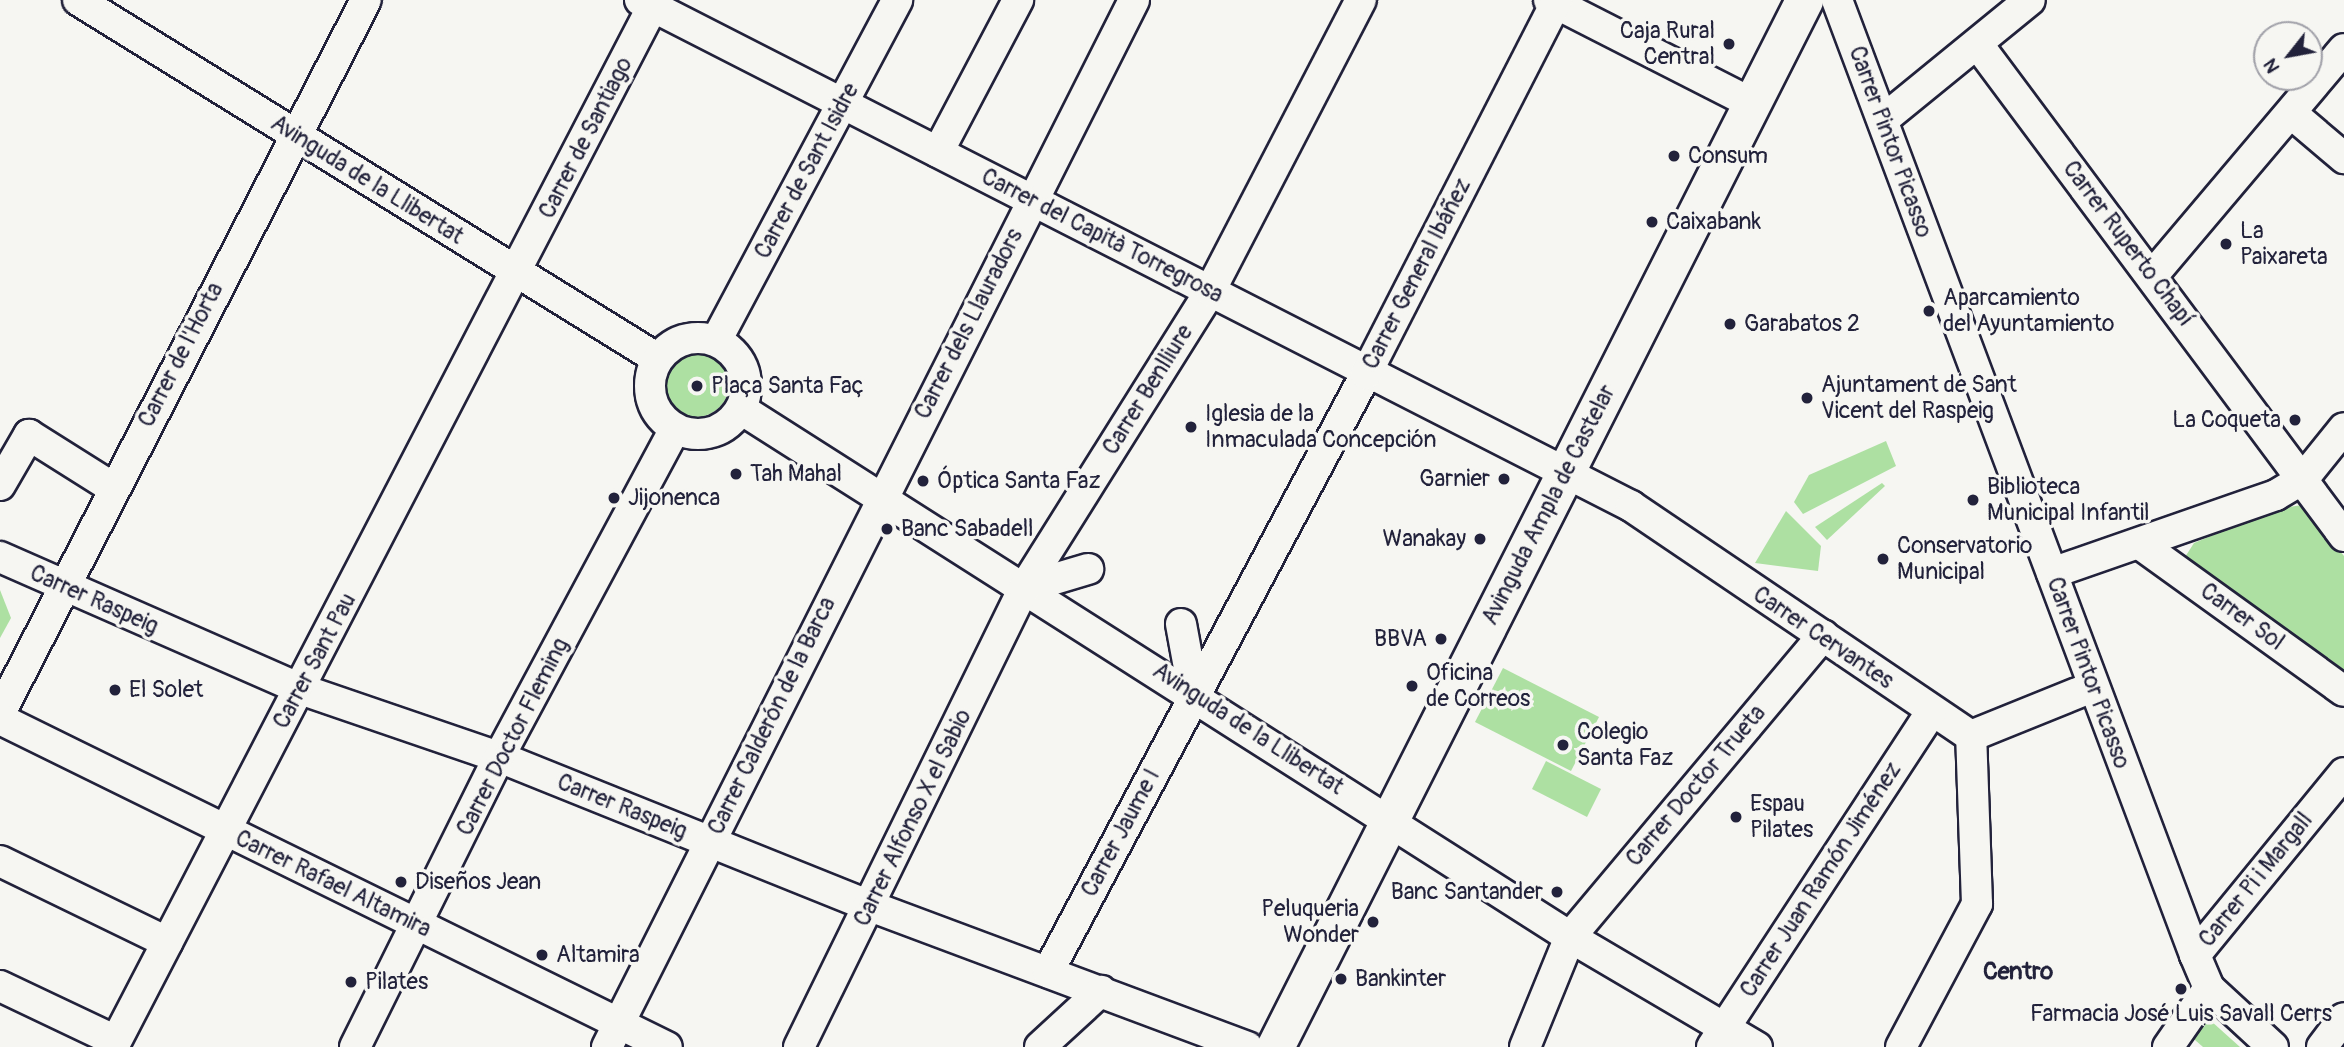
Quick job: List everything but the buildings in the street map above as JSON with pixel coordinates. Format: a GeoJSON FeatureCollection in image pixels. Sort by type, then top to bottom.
{"type":"FeatureCollection","features":[{"type":"Feature","properties":{"kind":"main road","name":"Avinguda Ampla de Castelar"},"geometry":{"type":"LineString","coordinates":[[1275,1047],[1388,818],[1804,0]]}},
{"type":"Feature","properties":{"kind":"street","name":"Avinguda de la Llibertat"},"geometry":{"type":"LineString","coordinates":[[78,0],[517,275],[657,359]]}},
{"type":"Feature","properties":{"kind":"street","name":"Carrer de l'Horta"},"geometry":{"type":"LineString","coordinates":[[0,713],[62,587],[366,0]]}},
{"type":"Feature","properties":{"kind":"street","name":"Carrer de Sant Isidre"},"geometry":{"type":"LineString","coordinates":[[716,341],[897,0]]}},
{"type":"Feature","properties":{"kind":"street"},"geometry":{"type":"LineString","coordinates":[[938,152],[1018,0]]}},
{"type":"Feature","properties":{"kind":"street","name":"Carrer dels Llauradors"},"geometry":{"type":"LineString","coordinates":[[880,498],[1134,0]]}},
{"type":"Feature","properties":{"kind":"street","name":"Carrer Benlliure"},"geometry":{"type":"LineString","coordinates":[[1024,588],[1210,291],[1361,0]]}},
{"type":"Feature","properties":{"kind":"street","name":"Carrer Pintor Picasso"},"geometry":{"type":"LineString","coordinates":[[1837,0],[1884,119],[2092,687],[2195,955],[2209,988],[2273,1047]]}},
{"type":"Feature","properties":{"kind":"street"},"geometry":{"type":"LineString","coordinates":[[1884,119],[1979,46],[2030,0]]}},
{"type":"Feature","properties":{"kind":"street"},"geometry":{"type":"LineString","coordinates":[[1554,1],[1751,103]]}},
{"type":"Feature","properties":{"kind":"street","name":"Carrer General Ibáñez"},"geometry":{"type":"LineString","coordinates":[[1194,695],[1366,374],[1554,1]]}},
{"type":"Feature","properties":{"kind":"street","name":"Carrer del Capità Torregrosa"},"geometry":{"type":"LineString","coordinates":[[649,2],[1366,374],[1565,472]]}},
{"type":"Feature","properties":{"kind":"street","name":"Carrer de Santiago"},"geometry":{"type":"LineString","coordinates":[[517,275],[649,2]]}},
{"type":"Feature","properties":{"kind":"street","name":"Carrer Ruperto Chapí"},"geometry":{"type":"LineString","coordinates":[[1979,46],[2344,536]]}},
{"type":"Feature","properties":{"kind":"street"},"geometry":{"type":"LineString","coordinates":[[2152,276],[2344,49]]}},
{"type":"Feature","properties":{"kind":"street"},"geometry":{"type":"LineString","coordinates":[[2291,113],[2344,158]]}},
{"type":"Feature","properties":{"kind":"street","name":"Carrer Sant Pau"},"geometry":{"type":"LineString","coordinates":[[115,1044],[517,275]]}},
{"type":"Feature","properties":{"kind":"street"},"geometry":{"type":"LineString","coordinates":[[684,339],[716,341],[733,352],[744,369],[747,390],[741,409],[719,430],[697,434],[675,429],[662,418],[652,397],[651,373],[657,359],[684,339]]}},
{"type":"Feature","properties":{"kind":"street","name":"Avinguda de la Llibertat"},"geometry":{"type":"LineString","coordinates":[[741,409],[880,498],[962,536],[994,555],[1024,588],[1388,818],[1718,1037],[1757,1047]]}},
{"type":"Feature","properties":{"kind":"street","name":"Carrer Doctor Fleming"},"geometry":{"type":"LineString","coordinates":[[355,1047],[419,925],[499,757],[675,429]]}},
{"type":"Feature","properties":{"kind":"street"},"geometry":{"type":"LineString","coordinates":[[0,485],[29,435],[113,488]]}},
{"type":"Feature","properties":{"kind":"street"},"geometry":{"type":"LineString","coordinates":[[2052,573],[2276,495],[2303,480],[2337,437]]}},
{"type":"Feature","properties":{"kind":"street","name":"Carrer Cervantes"},"geometry":{"type":"LineString","coordinates":[[1565,472],[1631,506],[1823,635],[1931,712],[1971,736]]}},
{"type":"Feature","properties":{"kind":"street","name":"Carrer Calderón de la Barca"},"geometry":{"type":"LineString","coordinates":[[613,1036],[880,498]]}},
{"type":"Feature","properties":{"kind":"street","name":"Carrer Sol"},"geometry":{"type":"LineString","coordinates":[[2140,544],[2344,691]]}},
{"type":"Feature","properties":{"kind":"street","name":"Carrer Raspeig"},"geometry":{"type":"LineString","coordinates":[[0,557],[62,587],[300,689],[499,757],[870,906],[1247,1047]]}},
{"type":"Feature","properties":{"kind":"street"},"geometry":{"type":"LineString","coordinates":[[1024,588],[1088,569]]}},
{"type":"Feature","properties":{"kind":"street","name":"Carrer Alfonso X el Sabio"},"geometry":{"type":"LineString","coordinates":[[799,1047],[1024,588]]}},
{"type":"Feature","properties":{"kind":"street"},"geometry":{"type":"LineString","coordinates":[[1181,624],[1194,695]]}},
{"type":"Feature","properties":{"kind":"street","name":"Carrer Doctor Trueta"},"geometry":{"type":"LineString","coordinates":[[1525,1047],[1570,937],[1823,635]]}},
{"type":"Feature","properties":{"kind":"street"},"geometry":{"type":"LineString","coordinates":[[1901,1047],[1977,904],[1971,736],[2092,687]]}},
{"type":"Feature","properties":{"kind":"street","name":"Carrer Jaume I"},"geometry":{"type":"LineString","coordinates":[[1048,972],[1194,695]]}},
{"type":"Feature","properties":{"kind":"street","name":"Carrer Juan Ramón Jiménez"},"geometry":{"type":"LineString","coordinates":[[1718,1037],[1931,712]]}},
{"type":"Feature","properties":{"kind":"street","name":"Carrer Rafael Altamira"},"geometry":{"type":"LineString","coordinates":[[0,719],[419,925],[613,1036],[667,1047]]}},
{"type":"Feature","properties":{"kind":"street","name":"Carrer Pi i Margall"},"geometry":{"type":"LineString","coordinates":[[2195,955],[2344,773]]}},
{"type":"Feature","properties":{"kind":"street"},"geometry":{"type":"LineString","coordinates":[[0,861],[167,942]]}},
{"type":"Feature","properties":{"kind":"street"},"geometry":{"type":"LineString","coordinates":[[0,986],[115,1044]]}},
{"type":"Feature","properties":{"kind":"street"},"geometry":{"type":"LineString","coordinates":[[2168,1047],[2209,988]]}},
{"type":"Feature","properties":{"kind":"street"},"geometry":{"type":"LineString","coordinates":[[1040,1047],[1101,991]]}},
{"type":"Feature","properties":{"kind":"street"},"geometry":{"type":"LineString","coordinates":[[2322,1047],[2344,1018]]}},
{"type":"Feature","properties":{"kind":"green space"},"geometry":{"type":"Polygon","coordinates":[[[690,351],[702,351],[714,356],[724,366],[729,384],[727,397],[714,412],[702,417],[690,417],[678,412],[668,402],[663,390],[663,378],[668,366],[678,356],[690,351]]]}},
{"type":"Feature","properties":{"kind":"green space"},"geometry":{"type":"Polygon","coordinates":[[[1886,441],[1896,466],[1803,514],[1794,502],[1809,475],[1886,441]]]}},
{"type":"Feature","properties":{"kind":"green space"},"geometry":{"type":"Polygon","coordinates":[[[1882,483],[1885,486],[1827,540],[1815,527],[1882,483]]]}},
{"type":"Feature","properties":{"kind":"green space"},"geometry":{"type":"Polygon","coordinates":[[[2302,505],[2344,556],[2344,670],[2321,653],[2312,663],[2178,568],[2194,543],[2276,509],[2302,505]]]}},
{"type":"Feature","properties":{"kind":"green space"},"geometry":{"type":"Polygon","coordinates":[[[1786,511],[1821,546],[1818,571],[1755,563],[1786,511]]]}},
{"type":"Feature","properties":{"kind":"green space"},"geometry":{"type":"Polygon","coordinates":[[[0,590],[11,618],[0,638],[0,590]]]}},
{"type":"Feature","properties":{"kind":"green space"},"geometry":{"type":"Polygon","coordinates":[[[1503,668],[1599,717],[1571,771],[1475,722],[1503,668]]]}},
{"type":"Feature","properties":{"kind":"green space"},"geometry":{"type":"Polygon","coordinates":[[[1546,761],[1601,789],[1587,817],[1532,789],[1546,761]]]}},
{"type":"Feature","properties":{"kind":"green space"},"geometry":{"type":"Polygon","coordinates":[[[2201,1012],[2240,1047],[2203,1047],[2187,1033],[2201,1012]]]}},
{"type":"Feature","properties":{"kind":"place","name":"Caja Rural Central"},"geometry":{"type":"Point","coordinates":[1729,44]}},
{"type":"Feature","properties":{"kind":"place","name":"Consum"},"geometry":{"type":"Point","coordinates":[1674,156]}},
{"type":"Feature","properties":{"kind":"place","name":"Caixabank"},"geometry":{"type":"Point","coordinates":[1652,222]}},
{"type":"Feature","properties":{"kind":"place","name":"La Paixareta"},"geometry":{"type":"Point","coordinates":[2226,244]}},
{"type":"Feature","properties":{"kind":"place","name":"Aparcamiento del Ayuntamiento"},"geometry":{"type":"Point","coordinates":[1929,311]}},
{"type":"Feature","properties":{"kind":"place","name":"Garabatos 2"},"geometry":{"type":"Point","coordinates":[1730,324]}},
{"type":"Feature","properties":{"kind":"place","name":"Plaça Santa Faç"},"geometry":{"type":"Point","coordinates":[697,386]}},
{"type":"Feature","properties":{"kind":"place","name":"Ajuntament de Sant Vicent del Raspeig"},"geometry":{"type":"Point","coordinates":[1807,398]}},
{"type":"Feature","properties":{"kind":"place","name":"La Coqueta"},"geometry":{"type":"Point","coordinates":[2295,420]}},
{"type":"Feature","properties":{"kind":"place","name":"Iglesia de la Inmaculada Concepción"},"geometry":{"type":"Point","coordinates":[1191,427]}},
{"type":"Feature","properties":{"kind":"place","name":"Tah Mahal"},"geometry":{"type":"Point","coordinates":[736,474]}},
{"type":"Feature","properties":{"kind":"place","name":"Garnier"},"geometry":{"type":"Point","coordinates":[1504,479]}},
{"type":"Feature","properties":{"kind":"place","name":"Óptica Santa Faz"},"geometry":{"type":"Point","coordinates":[923,481]}},
{"type":"Feature","properties":{"kind":"place","name":"Jijonenca"},"geometry":{"type":"Point","coordinates":[614,498]}},
{"type":"Feature","properties":{"kind":"place","name":"Biblioteca Municipal Infantil"},"geometry":{"type":"Point","coordinates":[1973,500]}},
{"type":"Feature","properties":{"kind":"place","name":"Banc Sabadell"},"geometry":{"type":"Point","coordinates":[887,529]}},
{"type":"Feature","properties":{"kind":"place","name":"Wanakay"},"geometry":{"type":"Point","coordinates":[1480,539]}},
{"type":"Feature","properties":{"kind":"place","name":"Conservatorio Municipal"},"geometry":{"type":"Point","coordinates":[1883,559]}},
{"type":"Feature","properties":{"kind":"place","name":"BBVA"},"geometry":{"type":"Point","coordinates":[1441,639]}},
{"type":"Feature","properties":{"kind":"place","name":"Oficina de Correos"},"geometry":{"type":"Point","coordinates":[1412,686]}},
{"type":"Feature","properties":{"kind":"place","name":"El Solet"},"geometry":{"type":"Point","coordinates":[115,690]}},
{"type":"Feature","properties":{"kind":"place","name":"Colegio Santa Faz"},"geometry":{"type":"Point","coordinates":[1563,745]}},
{"type":"Feature","properties":{"kind":"place","name":"Espau Pilates"},"geometry":{"type":"Point","coordinates":[1736,817]}},
{"type":"Feature","properties":{"kind":"place","name":"Diseños Jean"},"geometry":{"type":"Point","coordinates":[401,882]}},
{"type":"Feature","properties":{"kind":"place","name":"Banc Santander"},"geometry":{"type":"Point","coordinates":[1557,892]}},
{"type":"Feature","properties":{"kind":"place","name":"Peluqueria Wonder"},"geometry":{"type":"Point","coordinates":[1373,922]}},
{"type":"Feature","properties":{"kind":"place","name":"Altamira"},"geometry":{"type":"Point","coordinates":[542,955]}},
{"type":"Feature","properties":{"kind":"place","name":"Bankinter"},"geometry":{"type":"Point","coordinates":[1341,979]}},
{"type":"Feature","properties":{"kind":"place","name":"Pilates"},"geometry":{"type":"Point","coordinates":[351,982]}},
{"type":"Feature","properties":{"kind":"place","name":"Farmacia José Luis Savall Cerrs"},"geometry":{"type":"Point","coordinates":[2181,989]}},
{"type":"Feature","properties":{"kind":"district","name":"Centro"},"geometry":{"type":"Point","coordinates":[2018,972]}}]}
